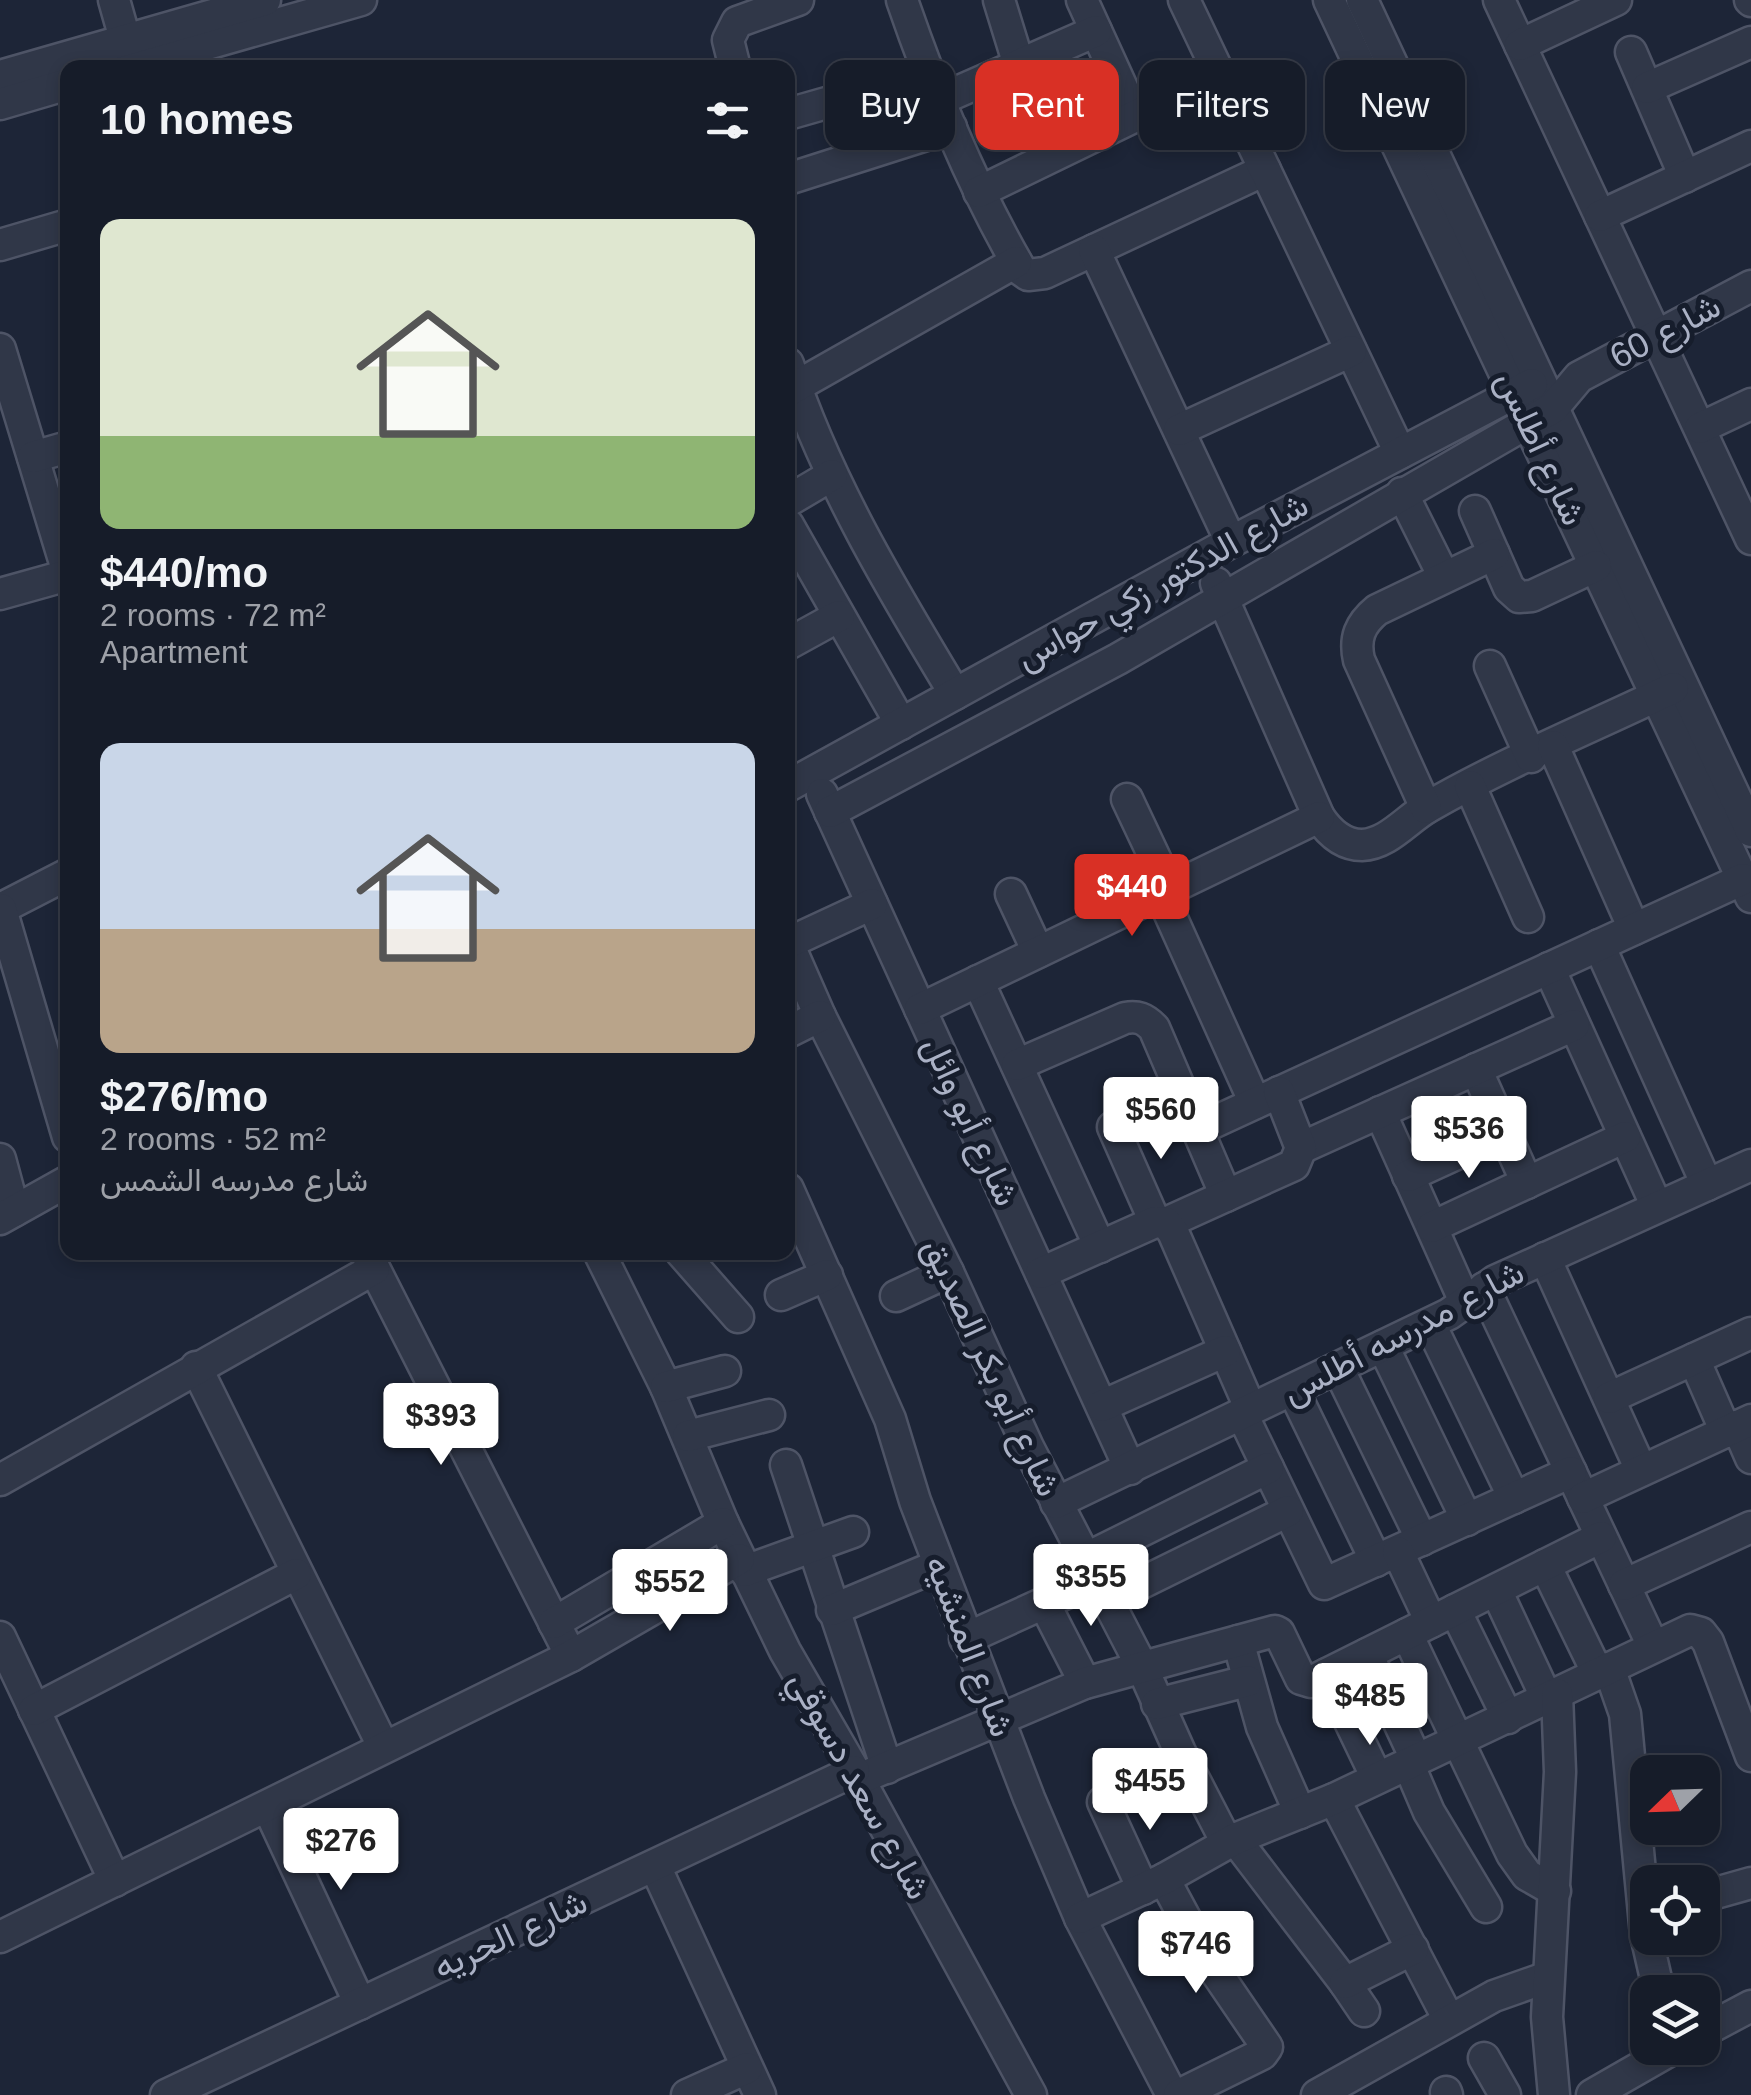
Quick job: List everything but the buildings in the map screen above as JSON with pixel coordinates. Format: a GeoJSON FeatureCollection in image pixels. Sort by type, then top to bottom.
{"type":"FeatureCollection","features":[{"type":"Feature","properties":{"kind":"street"},"geometry":{"type":"LineString","coordinates":[[114,0],[128,60]]}},
{"type":"Feature","properties":{"kind":"street"},"geometry":{"type":"LineString","coordinates":[[128,60],[265,0]]}},
{"type":"Feature","properties":{"kind":"street"},"geometry":{"type":"LineString","coordinates":[[128,60],[362,0]]}},
{"type":"Feature","properties":{"kind":"street"},"geometry":{"type":"LineString","coordinates":[[734,60],[728,40],[737,22],[798,0]]}},
{"type":"Feature","properties":{"kind":"street"},"geometry":{"type":"LineString","coordinates":[[902,0],[924,60]]}},
{"type":"Feature","properties":{"kind":"street"},"geometry":{"type":"LineString","coordinates":[[1000,0],[1018,60]]}},
{"type":"Feature","properties":{"kind":"street"},"geometry":{"type":"LineString","coordinates":[[1082,0],[1135,116]]}},
{"type":"Feature","properties":{"kind":"street"},"geometry":{"type":"LineString","coordinates":[[1184,0],[1213,60]]}},
{"type":"Feature","properties":{"kind":"street"},"geometry":{"type":"LineString","coordinates":[[1498,0],[1751,539]]}},
{"type":"Feature","properties":{"kind":"street"},"geometry":{"type":"LineString","coordinates":[[1520,46],[1616,0]]}},
{"type":"Feature","properties":{"kind":"street","name":"شارع أطلس"},"geometry":{"type":"LineString","coordinates":[[1354,5],[1669,689],[1747,888]]}},
{"type":"Feature","properties":{"kind":"street"},"geometry":{"type":"LineString","coordinates":[[1030,60],[1096,31]]}},
{"type":"Feature","properties":{"kind":"street"},"geometry":{"type":"LineString","coordinates":[[1646,88],[1751,42]]}},
{"type":"Feature","properties":{"kind":"street"},"geometry":{"type":"LineString","coordinates":[[1631,52],[1685,177]]}},
{"type":"Feature","properties":{"kind":"street"},"geometry":{"type":"LineString","coordinates":[[0,76],[60,68]]}},
{"type":"Feature","properties":{"kind":"street"},"geometry":{"type":"LineString","coordinates":[[0,104],[60,86]]}},
{"type":"Feature","properties":{"kind":"street"},"geometry":{"type":"LineString","coordinates":[[795,113],[825,111]]}},
{"type":"Feature","properties":{"kind":"street"},"geometry":{"type":"LineString","coordinates":[[979,192],[1139,114]]}},
{"type":"Feature","properties":{"kind":"street"},"geometry":{"type":"LineString","coordinates":[[955,137],[1016,262],[1028,275],[1037,276],[1265,170]]}},
{"type":"Feature","properties":{"kind":"street"},"geometry":{"type":"LineString","coordinates":[[1600,216],[1751,146]]}},
{"type":"Feature","properties":{"kind":"street"},"geometry":{"type":"LineString","coordinates":[[795,175],[843,150]]}},
{"type":"Feature","properties":{"kind":"street"},"geometry":{"type":"LineString","coordinates":[[1256,150],[1400,453]]}},
{"type":"Feature","properties":{"kind":"street"},"geometry":{"type":"LineString","coordinates":[[0,245],[60,227]]}},
{"type":"Feature","properties":{"kind":"street"},"geometry":{"type":"LineString","coordinates":[[1094,250],[1231,542]]}},
{"type":"Feature","properties":{"kind":"street"},"geometry":{"type":"LineString","coordinates":[[795,378],[1016,262]]}},
{"type":"Feature","properties":{"kind":"street","name":"شارع 60"},"geometry":{"type":"LineString","coordinates":[[1534,401],[1751,286]]}},
{"type":"Feature","properties":{"kind":"street"},"geometry":{"type":"LineString","coordinates":[[0,349],[60,540]]}},
{"type":"Feature","properties":{"kind":"street"},"geometry":{"type":"LineString","coordinates":[[1179,430],[1350,351]]}},
{"type":"Feature","properties":{"kind":"street"},"geometry":{"type":"LineString","coordinates":[[795,392],[874,559],[955,694]]}},
{"type":"Feature","properties":{"kind":"street","name":"شارع أطلس"},"geometry":{"type":"LineString","coordinates":[[1534,401],[1596,566],[1751,831]]}},
{"type":"Feature","properties":{"kind":"street","name":"شارع الدكتور زكي حواس"},"geometry":{"type":"LineString","coordinates":[[800,779],[1400,453],[1534,401]]}},
{"type":"Feature","properties":{"kind":"street","name":"شارع الدكتور زكي حواس"},"geometry":{"type":"LineString","coordinates":[[830,812],[1118,660],[1402,493],[1534,401]]}},
{"type":"Feature","properties":{"kind":"street"},"geometry":{"type":"LineString","coordinates":[[1700,428],[1751,404]]}},
{"type":"Feature","properties":{"kind":"street"},"geometry":{"type":"LineString","coordinates":[[33,457],[60,449]]}},
{"type":"Feature","properties":{"kind":"street"},"geometry":{"type":"LineString","coordinates":[[795,496],[832,476]]}},
{"type":"Feature","properties":{"kind":"street"},"geometry":{"type":"LineString","coordinates":[[1402,493],[1444,577]]}},
{"type":"Feature","properties":{"kind":"street"},"geometry":{"type":"LineString","coordinates":[[1474,510],[1509,588],[1518,597],[1532,596],[1596,566]]}},
{"type":"Feature","properties":{"kind":"street"},"geometry":{"type":"LineString","coordinates":[[795,537],[901,724]]}},
{"type":"Feature","properties":{"kind":"street"},"geometry":{"type":"LineString","coordinates":[[1426,808],[1359,660],[1359,632],[1377,610],[1494,554]]}},
{"type":"Feature","properties":{"kind":"street"},"geometry":{"type":"LineString","coordinates":[[1204,558],[1319,817],[1343,841],[1360,845],[1377,842],[1426,808],[1669,689]]}},
{"type":"Feature","properties":{"kind":"street"},"geometry":{"type":"LineString","coordinates":[[0,594],[60,562]]}},
{"type":"Feature","properties":{"kind":"street"},"geometry":{"type":"LineString","coordinates":[[795,640],[839,616]]}},
{"type":"Feature","properties":{"kind":"street"},"geometry":{"type":"LineString","coordinates":[[1490,666],[1542,751],[1634,929]]}},
{"type":"Feature","properties":{"kind":"street","name":"شارع أبو وائل"},"geometry":{"type":"LineString","coordinates":[[800,779],[830,812],[1130,1469]]}},
{"type":"Feature","properties":{"kind":"street"},"geometry":{"type":"LineString","coordinates":[[1470,786],[1657,1208]]}},
{"type":"Feature","properties":{"kind":"street"},"geometry":{"type":"LineString","coordinates":[[1127,799],[1164,890],[1267,1098],[1301,1148]]}},
{"type":"Feature","properties":{"kind":"street"},"geometry":{"type":"LineString","coordinates":[[920,1009],[1319,817]]}},
{"type":"Feature","properties":{"kind":"street"},"geometry":{"type":"LineString","coordinates":[[60,878],[0,909],[60,1110]]}},
{"type":"Feature","properties":{"kind":"street"},"geometry":{"type":"LineString","coordinates":[[1198,1130],[1634,929],[1747,888]]}},
{"type":"Feature","properties":{"kind":"street"},"geometry":{"type":"LineString","coordinates":[[1011,894],[1038,952]]}},
{"type":"Feature","properties":{"kind":"street"},"geometry":{"type":"LineString","coordinates":[[795,940],[872,904]]}},
{"type":"Feature","properties":{"kind":"street"},"geometry":{"type":"LineString","coordinates":[[1598,945],[1707,1185]]}},
{"type":"Feature","properties":{"kind":"street","name":"شارع أبو بكر الصديق"},"geometry":{"type":"LineString","coordinates":[[795,959],[1056,1503],[1231,1841],[1346,1982],[1364,2011]]}},
{"type":"Feature","properties":{"kind":"street"},"geometry":{"type":"LineString","coordinates":[[978,980],[1100,1247]]}},
{"type":"Feature","properties":{"kind":"street"},"geometry":{"type":"LineString","coordinates":[[795,1028],[820,1016]]}},
{"type":"Feature","properties":{"kind":"street"},"geometry":{"type":"LineString","coordinates":[[1017,1065],[1124,1018],[1136,1016],[1146,1020],[1154,1028],[1226,1196]]}},
{"type":"Feature","properties":{"kind":"street"},"geometry":{"type":"LineString","coordinates":[[1041,1273],[1226,1196],[1294,1164],[1301,1148],[1574,1025]]}},
{"type":"Feature","properties":{"kind":"street"},"geometry":{"type":"LineString","coordinates":[[1476,1069],[1526,1183]]}},
{"type":"Feature","properties":{"kind":"street"},"geometry":{"type":"LineString","coordinates":[[1380,1112],[1432,1227],[1475,1296],[1577,1485],[1653,1646]]}},
{"type":"Feature","properties":{"kind":"street"},"geometry":{"type":"LineString","coordinates":[[1113,1127],[1160,1222],[1173,1232],[1226,1352],[1268,1468],[1324,1584],[1514,1498],[1642,1470],[1738,1426]]}},
{"type":"Feature","properties":{"kind":"street"},"geometry":{"type":"LineString","coordinates":[[1408,1176],[1504,1132]]}},
{"type":"Feature","properties":{"kind":"street"},"geometry":{"type":"LineString","coordinates":[[1432,1227],[1625,1137]]}},
{"type":"Feature","properties":{"kind":"street"},"geometry":{"type":"LineString","coordinates":[[0,1159],[7,1215],[60,1186]]}},
{"type":"Feature","properties":{"kind":"street","name":"شارع مدرسه أطلس"},"geometry":{"type":"LineString","coordinates":[[1056,1503],[1430,1324],[1545,1258],[1751,1165]]}},
{"type":"Feature","properties":{"kind":"street","name":"شارع المنشيه"},"geometry":{"type":"LineString","coordinates":[[795,1204],[890,1419],[966,1639],[1080,1918],[1176,2095]]}},
{"type":"Feature","properties":{"kind":"street"},"geometry":{"type":"LineString","coordinates":[[1545,1258],[1642,1470]]}},
{"type":"Feature","properties":{"kind":"street","name":"شارع سعد دسوقي"},"geometry":{"type":"LineString","coordinates":[[602,1260],[666,1387],[723,1523],[785,1652],[867,1773],[1031,2095]]}},
{"type":"Feature","properties":{"kind":"street"},"geometry":{"type":"LineString","coordinates":[[688,1260],[738,1317]]}},
{"type":"Feature","properties":{"kind":"street"},"geometry":{"type":"LineString","coordinates":[[0,1480],[370,1261],[571,1656]]}},
{"type":"Feature","properties":{"kind":"street"},"geometry":{"type":"LineString","coordinates":[[896,1296],[948,1272]]}},
{"type":"Feature","properties":{"kind":"street"},"geometry":{"type":"LineString","coordinates":[[781,1295],[827,1274]]}},
{"type":"Feature","properties":{"kind":"street"},"geometry":{"type":"LineString","coordinates":[[1430,1324],[1514,1498]]}},
{"type":"Feature","properties":{"kind":"street"},"geometry":{"type":"LineString","coordinates":[[1608,1398],[1751,1333]]}},
{"type":"Feature","properties":{"kind":"street"},"geometry":{"type":"LineString","coordinates":[[1383,1346],[1468,1520]]}},
{"type":"Feature","properties":{"kind":"street"},"geometry":{"type":"LineString","coordinates":[[1102,1406],[1226,1352]]}},
{"type":"Feature","properties":{"kind":"street"},"geometry":{"type":"LineString","coordinates":[[1694,1359],[1738,1426],[1751,1458]]}},
{"type":"Feature","properties":{"kind":"street"},"geometry":{"type":"LineString","coordinates":[[196,1367],[383,1746]]}},
{"type":"Feature","properties":{"kind":"street"},"geometry":{"type":"LineString","coordinates":[[1338,1368],[1398,1551],[1431,1622],[1460,1740],[1520,1868],[1534,1881],[1555,1891]]}},
{"type":"Feature","properties":{"kind":"street"},"geometry":{"type":"LineString","coordinates":[[666,1387],[725,1370]]}},
{"type":"Feature","properties":{"kind":"street"},"geometry":{"type":"LineString","coordinates":[[1293,1390],[1398,1551]]}},
{"type":"Feature","properties":{"kind":"street"},"geometry":{"type":"LineString","coordinates":[[688,1436],[770,1415]]}},
{"type":"Feature","properties":{"kind":"street"},"geometry":{"type":"LineString","coordinates":[[786,1465],[832,1610],[867,1773]]}},
{"type":"Feature","properties":{"kind":"street"},"geometry":{"type":"LineString","coordinates":[[1097,1579],[1268,1468]]}},
{"type":"Feature","properties":{"kind":"street"},"geometry":{"type":"LineString","coordinates":[[966,1639],[1097,1579],[1288,1511]]}},
{"type":"Feature","properties":{"kind":"street"},"geometry":{"type":"LineString","coordinates":[[554,1623],[723,1523]]}},
{"type":"Feature","properties":{"kind":"street"},"geometry":{"type":"LineString","coordinates":[[1624,1585],[1751,1527]]}},
{"type":"Feature","properties":{"kind":"street"},"geometry":{"type":"LineString","coordinates":[[0,1936],[571,1656],[742,1565],[812,1549],[854,1532]]}},
{"type":"Feature","properties":{"kind":"street"},"geometry":{"type":"LineString","coordinates":[[1377,1778],[1327,1674],[1601,1537]]}},
{"type":"Feature","properties":{"kind":"street"},"geometry":{"type":"LineString","coordinates":[[832,1610],[938,1564]]}},
{"type":"Feature","properties":{"kind":"street"},"geometry":{"type":"LineString","coordinates":[[1545,1565],[1625,1714],[1646,1934],[1655,1975]]}},
{"type":"Feature","properties":{"kind":"street"},"geometry":{"type":"LineString","coordinates":[[34,1710],[296,1574]]}},
{"type":"Feature","properties":{"kind":"street"},"geometry":{"type":"LineString","coordinates":[[1496,1590],[1552,1697],[1560,1772],[1547,2018],[1554,2095]]}},
{"type":"Feature","properties":{"kind":"street"},"geometry":{"type":"LineString","coordinates":[[1044,1603],[1085,1683]]}},
{"type":"Feature","properties":{"kind":"street"},"geometry":{"type":"LineString","coordinates":[[1431,1622],[1508,1718]]}},
{"type":"Feature","properties":{"kind":"street"},"geometry":{"type":"LineString","coordinates":[[1080,1918],[1154,1884],[1231,1841],[1334,1799],[1685,1632],[1696,1630],[1706,1637],[1751,1756]]}},
{"type":"Feature","properties":{"kind":"street","name":"شارع الحريه"},"geometry":{"type":"LineString","coordinates":[[178,2092],[656,1866],[1085,1683],[1277,1632],[1301,1679],[1311,1682],[1327,1674]]}},
{"type":"Feature","properties":{"kind":"street"},"geometry":{"type":"LineString","coordinates":[[0,1638],[115,1881]]}},
{"type":"Feature","properties":{"kind":"street"},"geometry":{"type":"LineString","coordinates":[[1238,1641],[1262,1727],[1300,1813]]}},
{"type":"Feature","properties":{"kind":"street"},"geometry":{"type":"LineString","coordinates":[[1367,1654],[1429,1812],[1486,1907]]}},
{"type":"Feature","properties":{"kind":"street"},"geometry":{"type":"LineString","coordinates":[[1158,1704],[1248,1681]]}},
{"type":"Feature","properties":{"kind":"street"},"geometry":{"type":"LineString","coordinates":[[1334,1799],[1448,2020]]}},
{"type":"Feature","properties":{"kind":"street"},"geometry":{"type":"LineString","coordinates":[[1103,1802],[1154,1884],[1268,2047],[1262,2054],[1176,2095]]}},
{"type":"Feature","properties":{"kind":"street"},"geometry":{"type":"LineString","coordinates":[[268,1807],[360,2004]]}},
{"type":"Feature","properties":{"kind":"street"},"geometry":{"type":"LineString","coordinates":[[656,1866],[753,2081],[687,2095]]}},
{"type":"Feature","properties":{"kind":"street"},"geometry":{"type":"LineString","coordinates":[[1720,1892],[1751,1883]]}},
{"type":"Feature","properties":{"kind":"street"},"geometry":{"type":"LineString","coordinates":[[1346,1982],[1413,1949]]}},
{"type":"Feature","properties":{"kind":"street"},"geometry":{"type":"LineString","coordinates":[[1317,2095],[1448,2020],[1489,1985],[1548,1977]]}},
{"type":"Feature","properties":{"kind":"street"},"geometry":{"type":"LineString","coordinates":[[1720,2022],[1751,2006]]}},
{"type":"Feature","properties":{"kind":"street"},"geometry":{"type":"LineString","coordinates":[[1484,2058],[1505,2095]]}},
{"type":"Feature","properties":{"kind":"street"},"geometry":{"type":"LineString","coordinates":[[1592,2095],[1644,2065]]}}]}
